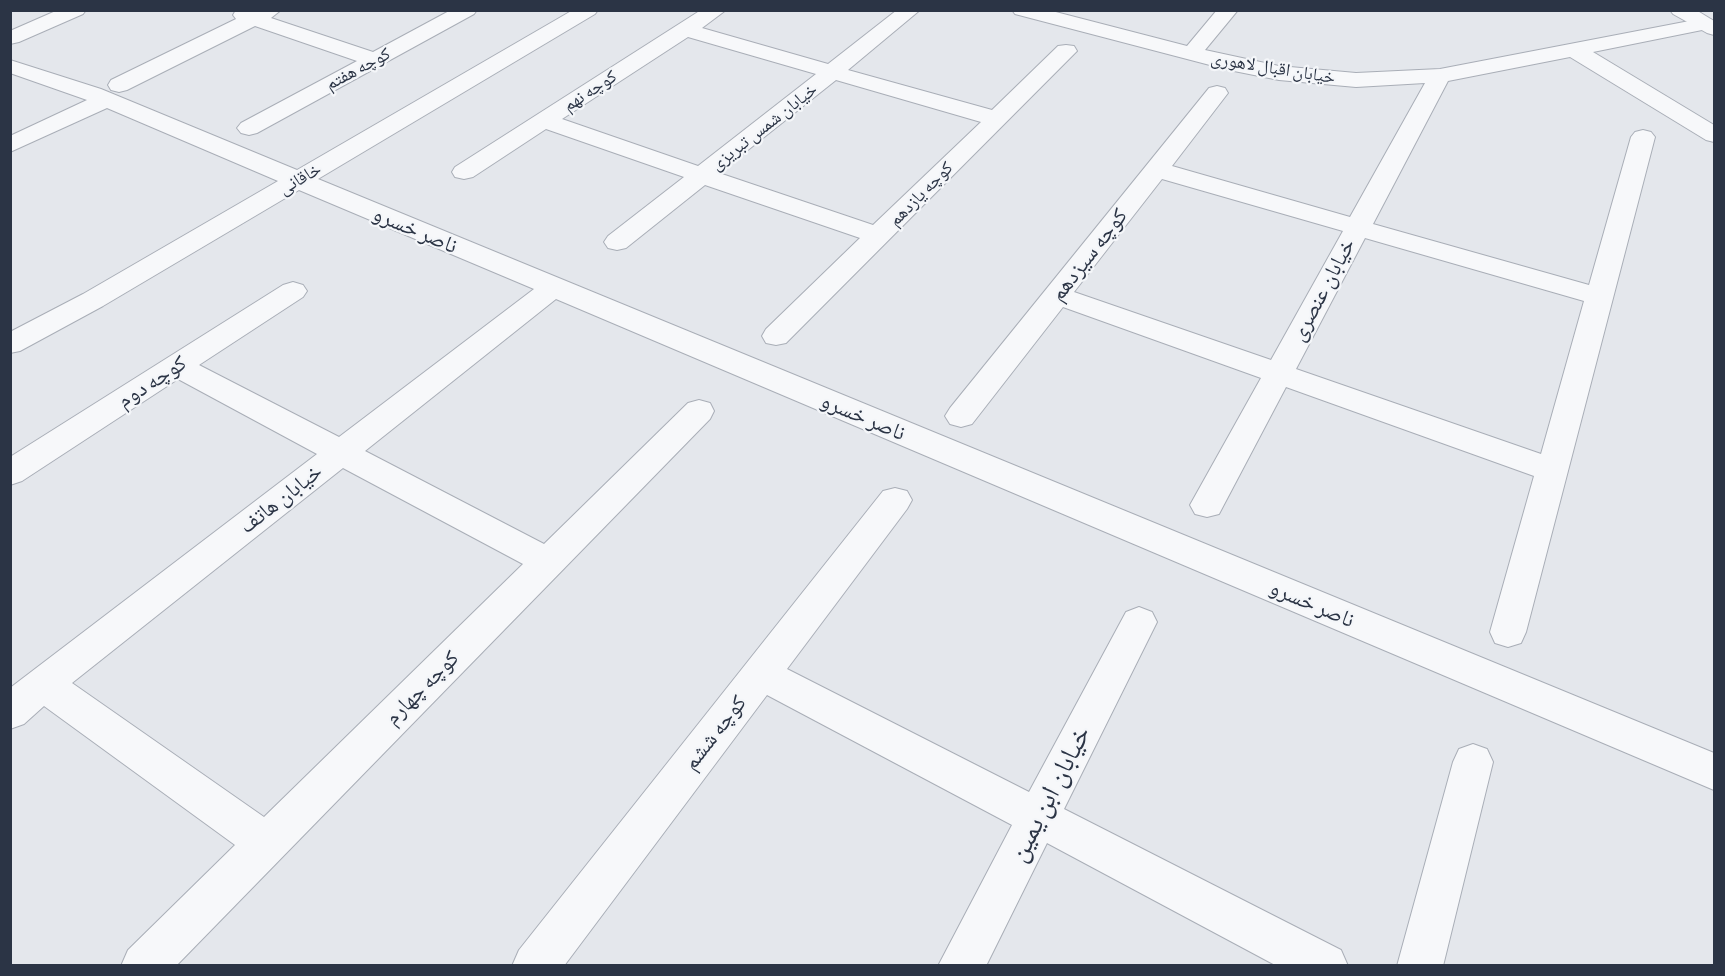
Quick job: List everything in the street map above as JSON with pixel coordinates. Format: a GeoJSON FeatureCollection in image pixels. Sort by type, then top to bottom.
{"type":"FeatureCollection","features":[{"type":"Feature","properties":{"kind":"street"},"geometry":{"type":"LineString","coordinates":[[11,52],[76,10]]}},
{"type":"Feature","properties":{"kind":"street"},"geometry":{"type":"LineString","coordinates":[[230,10],[263,15],[375,60]]}},
{"type":"Feature","properties":{"kind":"street","name":"کوچه هفتم"},"geometry":{"type":"LineString","coordinates":[[249,128],[467,10]]}},
{"type":"Feature","properties":{"kind":"street","name":"خاقانی"},"geometry":{"type":"LineString","coordinates":[[10,344],[93,300],[588,10]]}},
{"type":"Feature","properties":{"kind":"street","name":"کوچه نهم"},"geometry":{"type":"LineString","coordinates":[[464,171],[716,10]]}},
{"type":"Feature","properties":{"kind":"street","name":"خیابان شمس تبریزی"},"geometry":{"type":"LineString","coordinates":[[617,242],[910,10]]}},
{"type":"Feature","properties":{"kind":"street","name":"خیابان اقبال لاهوری"},"geometry":{"type":"LineString","coordinates":[[1022,10],[1279,73],[1356,80],[1440,76],[1711,25]]}},
{"type":"Feature","properties":{"kind":"street"},"geometry":{"type":"LineString","coordinates":[[1191,53],[1228,10]]}},
{"type":"Feature","properties":{"kind":"street"},"geometry":{"type":"LineString","coordinates":[[1680,10],[1711,25]]}},
{"type":"Feature","properties":{"kind":"street"},"geometry":{"type":"LineString","coordinates":[[10,145],[263,15]]}},
{"type":"Feature","properties":{"kind":"street"},"geometry":{"type":"LineString","coordinates":[[686,30],[997,119]]}},
{"type":"Feature","properties":{"kind":"street"},"geometry":{"type":"LineString","coordinates":[[1574,50],[1714,135]]}},
{"type":"Feature","properties":{"kind":"street","name":"کوچه یازدهم"},"geometry":{"type":"LineString","coordinates":[[776,336],[1066,51]]}},
{"type":"Feature","properties":{"kind":"street","name":"ناصر خسرو"},"geometry":{"type":"LineString","coordinates":[[11,52],[112,92],[295,181],[1714,772]]}},
{"type":"Feature","properties":{"kind":"street","name":"خیابان عنصری"},"geometry":{"type":"LineString","coordinates":[[1207,505],[1440,76]]}},
{"type":"Feature","properties":{"kind":"street","name":"کوچه سیزدهم"},"geometry":{"type":"LineString","coordinates":[[961,416],[1217,93]]}},
{"type":"Feature","properties":{"kind":"street"},"geometry":{"type":"LineString","coordinates":[[544,121],[879,236]]}},
{"type":"Feature","properties":{"kind":"street"},"geometry":{"type":"LineString","coordinates":[[1508,632],[1644,137]]}},
{"type":"Feature","properties":{"kind":"street"},"geometry":{"type":"LineString","coordinates":[[1157,170],[1600,297]]}},
{"type":"Feature","properties":{"kind":"street","name":"خیابان هاتف"},"geometry":{"type":"LineString","coordinates":[[10,712],[553,288]]}},
{"type":"Feature","properties":{"kind":"street","name":"کوچه دوم"},"geometry":{"type":"LineString","coordinates":[[10,473],[293,291]]}},
{"type":"Feature","properties":{"kind":"street"},"geometry":{"type":"LineString","coordinates":[[1057,295],[1552,470]]}},
{"type":"Feature","properties":{"kind":"street"},"geometry":{"type":"LineString","coordinates":[[177,366],[549,562]]}},
{"type":"Feature","properties":{"kind":"street","name":"کوچه چهارم"},"geometry":{"type":"LineString","coordinates":[[144,966],[699,411]]}},
{"type":"Feature","properties":{"kind":"street","name":"کوچه ششم"},"geometry":{"type":"LineString","coordinates":[[535,966],[896,500]]}},
{"type":"Feature","properties":{"kind":"street","name":"خیابان ابن یمین"},"geometry":{"type":"LineString","coordinates":[[961,966],[1139,622]]}},
{"type":"Feature","properties":{"kind":"street"},"geometry":{"type":"LineString","coordinates":[[761,674],[1325,966]]}},
{"type":"Feature","properties":{"kind":"street"},"geometry":{"type":"LineString","coordinates":[[43,684],[267,843]]}},
{"type":"Feature","properties":{"kind":"street"},"geometry":{"type":"LineString","coordinates":[[1420,966],[1473,762]]}}]}
